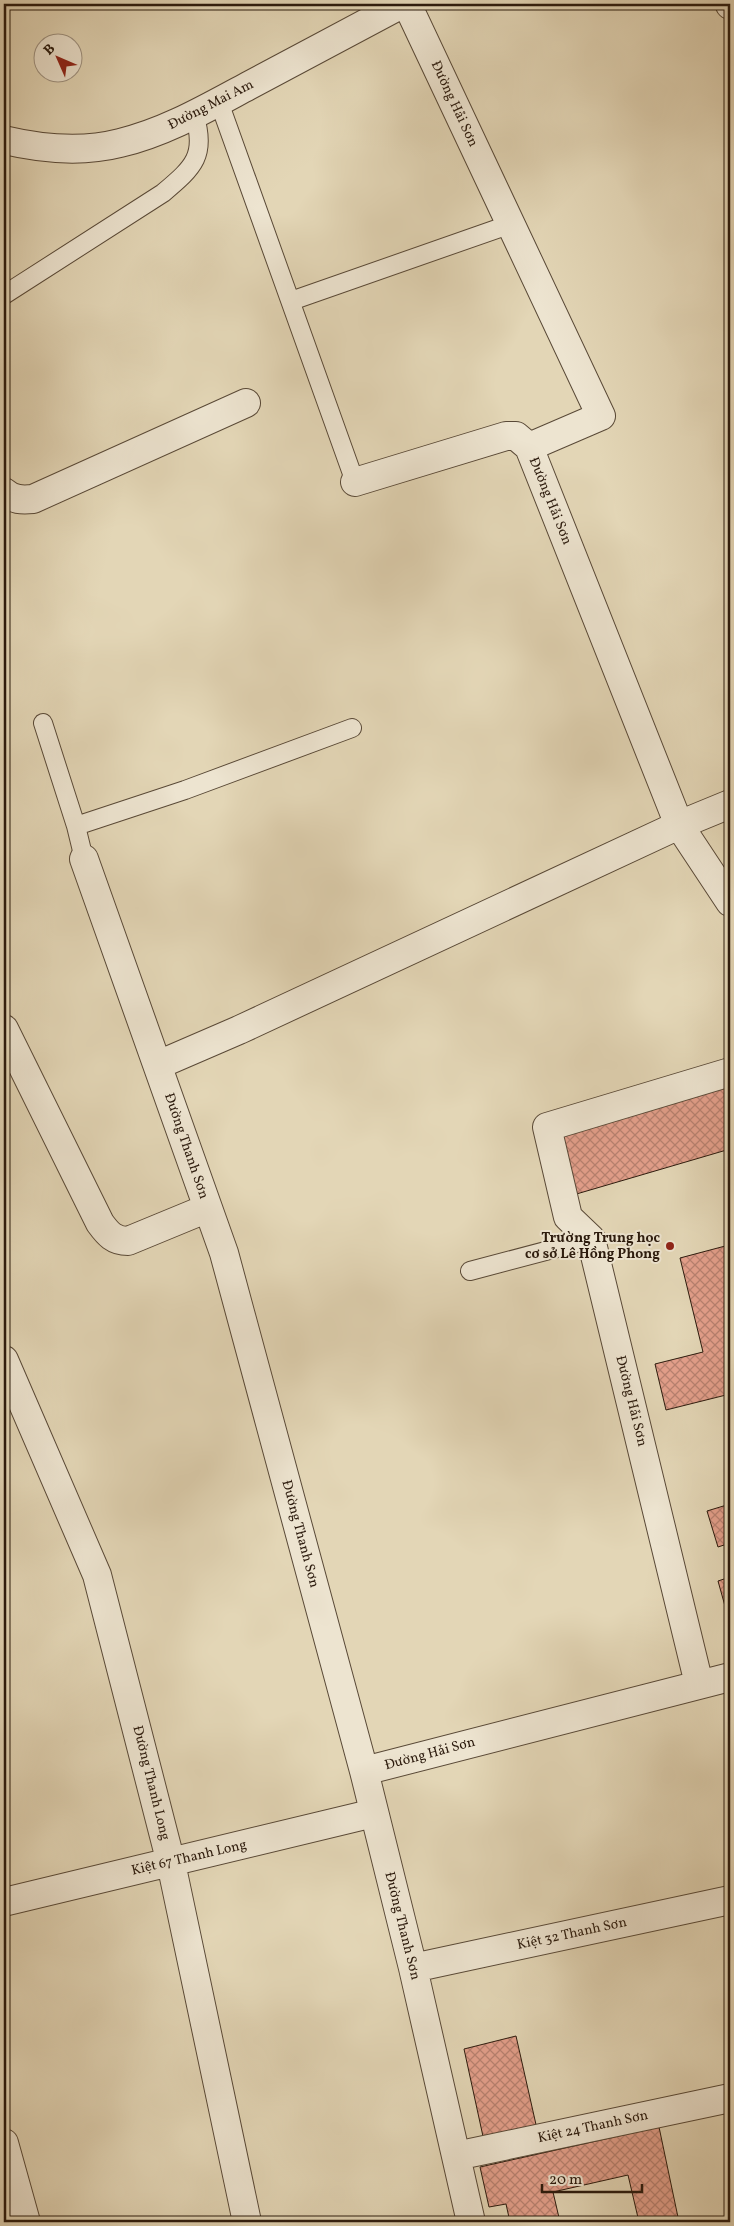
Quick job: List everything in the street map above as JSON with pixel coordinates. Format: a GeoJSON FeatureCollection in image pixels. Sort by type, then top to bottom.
{"type":"FeatureCollection","features":[{"type":"Feature","properties":{"kind":"street","name":"Đường Mai Am"},"geometry":{"type":"LineString","coordinates":[[4,140],[37,147],[84,148],[119,144],[156,133],[219,102],[402,4]]}},
{"type":"Feature","properties":{"kind":"street","name":"Đường Hải Sơn"},"geometry":{"type":"LineString","coordinates":[[407,4],[601,416],[529,447],[679,825],[730,902]]}},
{"type":"Feature","properties":{"kind":"street"},"geometry":{"type":"LineString","coordinates":[[4,492],[8,496],[22,500],[33,499],[246,403]]}},
{"type":"Feature","properties":{"kind":"street"},"geometry":{"type":"LineString","coordinates":[[355,482],[506,436],[516,436],[529,447]]}},
{"type":"Feature","properties":{"kind":"street"},"geometry":{"type":"LineString","coordinates":[[158,1065],[239,1030],[679,825],[730,804]]}},
{"type":"Feature","properties":{"kind":"street","name":"Đường Thanh Sơn"},"geometry":{"type":"LineString","coordinates":[[84,859],[224,1253],[364,1771],[413,1968],[471,2222]]}},
{"type":"Feature","properties":{"kind":"street"},"geometry":{"type":"LineString","coordinates":[[4,1028],[100,1223],[111,1237],[120,1241],[128,1241],[208,1208]]}},
{"type":"Feature","properties":{"kind":"street"},"geometry":{"type":"LineString","coordinates":[[592,1239],[568,1217],[547,1127],[730,1072]]}},
{"type":"Feature","properties":{"kind":"street","name":"Đường Hải Sơn"},"geometry":{"type":"LineString","coordinates":[[592,1239],[699,1684]]}},
{"type":"Feature","properties":{"kind":"street","name":"Đường Thanh Long"},"geometry":{"type":"LineString","coordinates":[[4,1360],[98,1575],[171,1863],[246,2222]]}},
{"type":"Feature","properties":{"kind":"street","name":"Đường Hải Sơn"},"geometry":{"type":"LineString","coordinates":[[364,1771],[730,1677]]}},
{"type":"Feature","properties":{"kind":"street","name":"Kiệt 67 Thanh Long"},"geometry":{"type":"LineString","coordinates":[[4,1902],[374,1813]]}},
{"type":"Feature","properties":{"kind":"street","name":"Kiệt 32 Thanh Sơn"},"geometry":{"type":"LineString","coordinates":[[413,1968],[730,1900]]}},
{"type":"Feature","properties":{"kind":"street","name":"Kiệt 24 Thanh Sơn"},"geometry":{"type":"LineString","coordinates":[[456,2156],[730,2098]]}},
{"type":"Feature","properties":{"kind":"street"},"geometry":{"type":"LineString","coordinates":[[4,2143],[26,2222]]}},
{"type":"Feature","properties":{"kind":"lane"},"geometry":{"type":"LineString","coordinates":[[219,102],[355,482]]}},
{"type":"Feature","properties":{"kind":"lane"},"geometry":{"type":"LineString","coordinates":[[4,295],[163,193],[179,180],[191,166],[200,149],[200,133],[194,114]]}},
{"type":"Feature","properties":{"kind":"lane"},"geometry":{"type":"LineString","coordinates":[[291,300],[511,224]]}},
{"type":"Feature","properties":{"kind":"lane"},"geometry":{"type":"LineString","coordinates":[[43,723],[76,826],[84,859]]}},
{"type":"Feature","properties":{"kind":"lane"},"geometry":{"type":"LineString","coordinates":[[76,826],[185,790],[352,728]]}},
{"type":"Feature","properties":{"kind":"lane"},"geometry":{"type":"LineString","coordinates":[[470,1271],[592,1239]]}},
{"type":"Feature","properties":{"kind":"building"},"geometry":{"type":"Polygon","coordinates":[[[730,1080],[730,1149],[573,1195],[554,1131],[730,1080]]]}},
{"type":"Feature","properties":{"kind":"building"},"geometry":{"type":"Polygon","coordinates":[[[729,1245],[730,1394],[666,1410],[655,1364],[703,1352],[680,1258],[729,1245]]]}},
{"type":"Feature","properties":{"kind":"building"},"geometry":{"type":"Polygon","coordinates":[[[730,1504],[730,1543],[718,1547],[707,1511],[730,1504]]]}},
{"type":"Feature","properties":{"kind":"building"},"geometry":{"type":"Polygon","coordinates":[[[730,1577],[730,1624],[718,1581],[730,1577]]]}},
{"type":"Feature","properties":{"kind":"building"},"geometry":{"type":"Polygon","coordinates":[[[516,2036],[537,2129],[484,2141],[464,2049],[516,2036]]]}},
{"type":"Feature","properties":{"kind":"building"},"geometry":{"type":"Polygon","coordinates":[[[659,2127],[679,2222],[639,2222],[628,2175],[553,2192],[560,2222],[510,2222],[506,2204],[489,2207],[480,2167],[659,2127]]]}},
{"type":"Feature","properties":{"kind":"place","name":"Trường Trung học cơ sở Lê Hồng Phong"},"geometry":{"type":"Point","coordinates":[670,1246]}}]}
